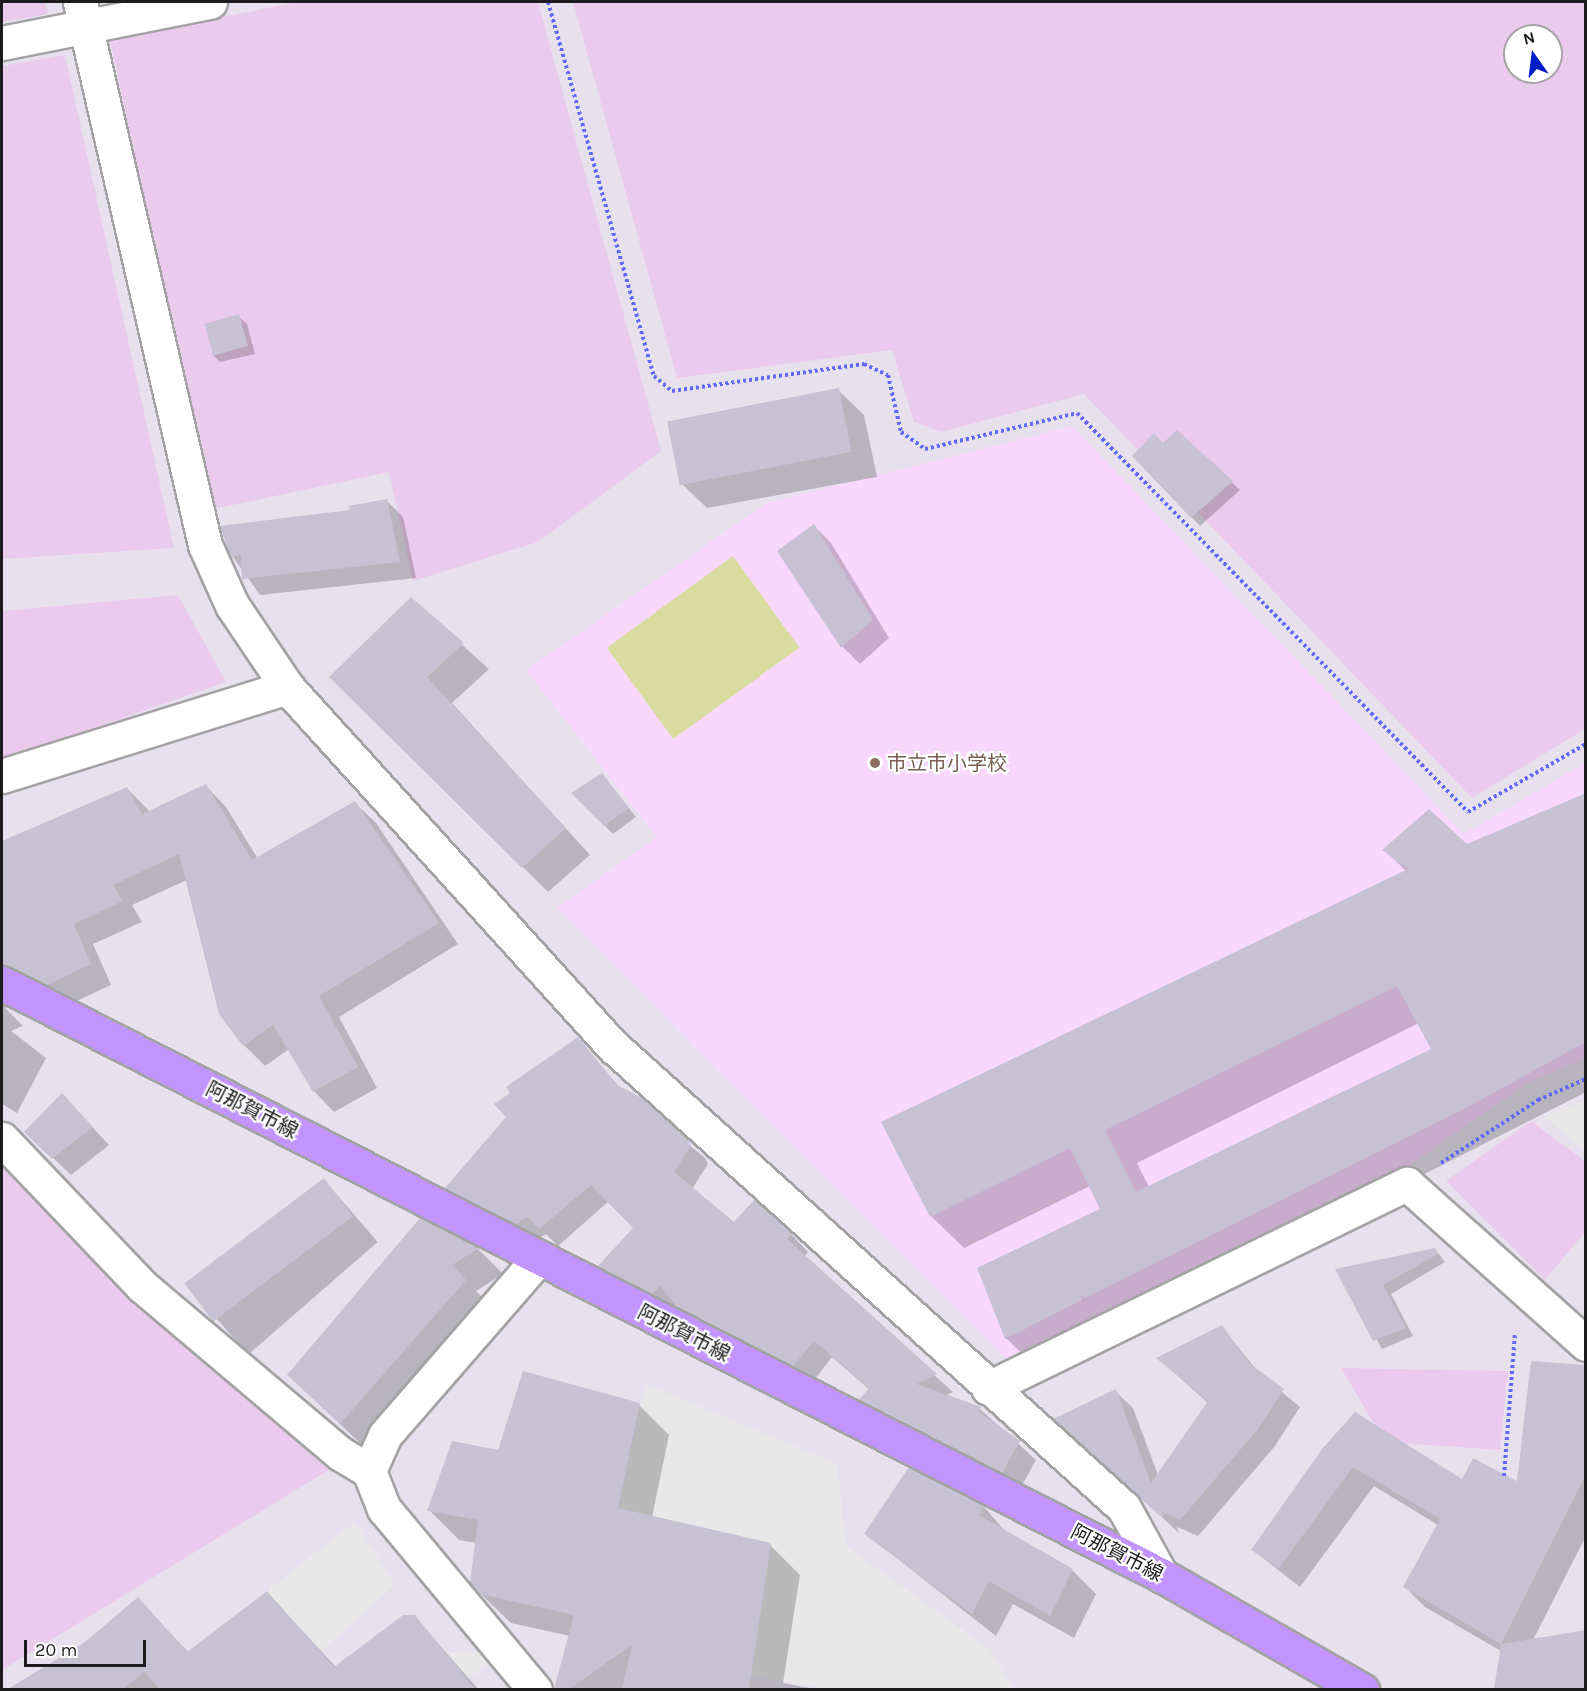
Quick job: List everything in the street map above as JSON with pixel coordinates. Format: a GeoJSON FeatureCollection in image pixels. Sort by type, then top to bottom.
{"type":"FeatureCollection","features":[{"type":"Feature","properties":{"kind":"main road","name":"阿那賀市線"},"geometry":{"type":"LineString","coordinates":[[2,983],[1161,1575],[1362,1689]]}},
{"type":"Feature","properties":{"kind":"street"},"geometry":{"type":"LineString","coordinates":[[2,43],[83,14],[210,2]]}},
{"type":"Feature","properties":{"kind":"street"},"geometry":{"type":"LineString","coordinates":[[83,14],[205,546],[232,606],[287,687],[614,1047],[988,1388],[1124,1508],[1161,1575]]}},
{"type":"Feature","properties":{"kind":"street"},"geometry":{"type":"LineString","coordinates":[[2,776],[287,687]]}},
{"type":"Feature","properties":{"kind":"street"},"geometry":{"type":"LineString","coordinates":[[2,1139],[142,1286],[332,1447],[369,1471],[384,1509],[535,1689]]}},
{"type":"Feature","properties":{"kind":"street"},"geometry":{"type":"LineString","coordinates":[[988,1388],[1407,1184],[1586,1344]]}},
{"type":"Feature","properties":{"kind":"street"},"geometry":{"type":"LineString","coordinates":[[369,1471],[386,1435],[539,1258]]}},
{"type":"Feature","properties":{"kind":"path"},"geometry":{"type":"LineString","coordinates":[[548,2],[654,376],[672,391],[864,364],[888,375],[901,432],[925,449],[1077,413],[1468,812],[1586,744]]}},
{"type":"Feature","properties":{"kind":"path"},"geometry":{"type":"LineString","coordinates":[[1407,1184],[1538,1100],[1586,1079]]}},
{"type":"Feature","properties":{"kind":"path"},"geometry":{"type":"LineString","coordinates":[[1504,1476],[1519,1284]]}},
{"type":"Feature","properties":{"kind":"shaded area"},"geometry":{"type":"Polygon","coordinates":[[[2,2],[45,2],[48,14],[2,22],[2,2]]]}},
{"type":"Feature","properties":{"kind":"shaded area"},"geometry":{"type":"Polygon","coordinates":[[[299,2],[538,2],[661,451],[538,542],[413,581],[389,472],[209,510],[110,39],[299,2]]]}},
{"type":"Feature","properties":{"kind":"shaded area"},"geometry":{"type":"Polygon","coordinates":[[[573,2],[1585,2],[1585,729],[1472,798],[1084,394],[941,432],[914,422],[892,350],[677,378],[573,2]]]}},
{"type":"Feature","properties":{"kind":"shaded area"},"geometry":{"type":"Polygon","coordinates":[[[65,55],[174,548],[2,559],[2,66],[65,55]]]}},
{"type":"Feature","properties":{"kind":"shaded area"},"geometry":{"type":"Polygon","coordinates":[[[1072,426],[1464,834],[1585,763],[1585,1059],[1529,1082],[1387,1181],[1011,1364],[557,908],[657,837],[526,670],[767,503],[1072,426]]]}},
{"type":"Feature","properties":{"kind":"shaded area"},"geometry":{"type":"Polygon","coordinates":[[[733,556],[799,647],[673,739],[607,648],[733,556]]]}},
{"type":"Feature","properties":{"kind":"shaded area"},"geometry":{"type":"Polygon","coordinates":[[[178,595],[226,682],[2,760],[2,611],[178,595]]]}},
{"type":"Feature","properties":{"kind":"shaded area"},"geometry":{"type":"Polygon","coordinates":[[[1585,1100],[1585,1151],[1544,1117],[1585,1100]]]}},
{"type":"Feature","properties":{"kind":"shaded area"},"geometry":{"type":"Polygon","coordinates":[[[1531,1121],[1585,1161],[1585,1232],[1545,1280],[1446,1181],[1531,1121]]]}},
{"type":"Feature","properties":{"kind":"shaded area"},"geometry":{"type":"Polygon","coordinates":[[[2,1158],[97,1261],[214,1371],[332,1468],[2,1670],[2,1158]]]}},
{"type":"Feature","properties":{"kind":"shaded area"},"geometry":{"type":"Polygon","coordinates":[[[1341,1368],[1508,1371],[1500,1450],[1385,1442],[1341,1368]]]}},
{"type":"Feature","properties":{"kind":"shaded area"},"geometry":{"type":"Polygon","coordinates":[[[646,1384],[837,1464],[846,1546],[989,1649],[1014,1689],[828,1689],[737,1673],[771,1543],[618,1508],[646,1384]]]}},
{"type":"Feature","properties":{"kind":"shaded area"},"geometry":{"type":"Polygon","coordinates":[[[355,1522],[395,1585],[321,1651],[267,1591],[355,1522]]]}},
{"type":"Feature","properties":{"kind":"shaded area"},"geometry":{"type":"Polygon","coordinates":[[[504,1652],[454,1689],[325,1690],[378,1654],[504,1652]]]}},
{"type":"Feature","properties":{"kind":"building"},"geometry":{"type":"Polygon","coordinates":[[[239,314],[248,346],[213,356],[204,324],[239,314]]]}},
{"type":"Feature","properties":{"kind":"building"},"geometry":{"type":"Polygon","coordinates":[[[839,388],[851,452],[680,485],[667,421],[839,388]]]}},
{"type":"Feature","properties":{"kind":"building"},"geometry":{"type":"Polygon","coordinates":[[[1177,430],[1233,481],[1191,518],[1132,456],[1154,433],[1163,443],[1177,430]]]}},
{"type":"Feature","properties":{"kind":"building"},"geometry":{"type":"Polygon","coordinates":[[[387,499],[400,562],[242,579],[241,555],[231,558],[220,526],[350,510],[348,506],[387,499]]]}},
{"type":"Feature","properties":{"kind":"building"},"geometry":{"type":"Polygon","coordinates":[[[814,524],[873,620],[841,648],[777,551],[814,524]]]}},
{"type":"Feature","properties":{"kind":"building"},"geometry":{"type":"Polygon","coordinates":[[[411,597],[464,643],[427,677],[566,828],[522,868],[329,677],[411,597]]]}},
{"type":"Feature","properties":{"kind":"building"},"geometry":{"type":"Polygon","coordinates":[[[602,773],[629,808],[604,826],[571,793],[602,773]]]}},
{"type":"Feature","properties":{"kind":"building"},"geometry":{"type":"Polygon","coordinates":[[[206,784],[252,860],[355,801],[439,923],[319,996],[358,1067],[313,1092],[273,1025],[243,1046],[219,1014],[179,854],[113,885],[123,901],[74,924],[91,964],[47,985],[2,964],[2,841],[127,787],[142,814],[206,784]]]}},
{"type":"Feature","properties":{"kind":"building"},"geometry":{"type":"Polygon","coordinates":[[[1586,793],[1586,1042],[1464,1109],[1085,1298],[1080,1295],[1082,1300],[1005,1339],[977,1268],[1100,1209],[1070,1148],[930,1217],[881,1122],[1408,869],[1382,850],[1429,809],[1467,844],[1586,793]],[[1397,986],[1105,1130],[1136,1192],[1431,1049],[1397,986]]]}},
{"type":"Feature","properties":{"kind":"building"},"geometry":{"type":"Polygon","coordinates":[[[578,1037],[617,1085],[642,1098],[688,1139],[691,1146],[674,1172],[734,1222],[755,1199],[792,1233],[787,1239],[937,1374],[917,1384],[981,1407],[979,1412],[1020,1441],[1002,1473],[859,1400],[869,1388],[814,1341],[793,1366],[678,1307],[660,1286],[652,1294],[598,1266],[633,1228],[591,1185],[539,1229],[528,1217],[516,1224],[445,1188],[506,1117],[494,1104],[510,1093],[506,1087],[578,1037]]]}},
{"type":"Feature","properties":{"kind":"building"},"geometry":{"type":"Polygon","coordinates":[[[62,1093],[93,1127],[52,1159],[24,1132],[62,1093]]]}},
{"type":"Feature","properties":{"kind":"building"},"geometry":{"type":"Polygon","coordinates":[[[324,1178],[353,1216],[213,1322],[184,1283],[324,1178]]]}},
{"type":"Feature","properties":{"kind":"building"},"geometry":{"type":"Polygon","coordinates":[[[420,1218],[479,1248],[452,1265],[466,1280],[340,1424],[287,1375],[420,1218]]]}},
{"type":"Feature","properties":{"kind":"building"},"geometry":{"type":"Polygon","coordinates":[[[1435,1248],[1438,1254],[1383,1285],[1406,1328],[1373,1341],[1335,1269],[1435,1248]]]}},
{"type":"Feature","properties":{"kind":"building"},"geometry":{"type":"Polygon","coordinates":[[[1222,1325],[1249,1363],[1284,1389],[1258,1429],[1180,1520],[1162,1512],[1165,1520],[1053,1419],[1116,1389],[1151,1483],[1208,1401],[1156,1358],[1222,1325]]]}},
{"type":"Feature","properties":{"kind":"building"},"geometry":{"type":"Polygon","coordinates":[[[1531,1361],[1586,1365],[1586,1475],[1501,1644],[1403,1587],[1440,1519],[1353,1467],[1279,1568],[1251,1550],[1322,1449],[1355,1412],[1462,1479],[1473,1458],[1517,1481],[1531,1361]]]}},
{"type":"Feature","properties":{"kind":"building"},"geometry":{"type":"Polygon","coordinates":[[[523,1371],[640,1403],[618,1508],[771,1543],[749,1689],[622,1689],[632,1645],[569,1689],[554,1689],[574,1615],[479,1594],[470,1583],[478,1520],[427,1511],[452,1441],[498,1450],[523,1371]]]}},
{"type":"Feature","properties":{"kind":"building"},"geometry":{"type":"Polygon","coordinates":[[[909,1467],[985,1506],[979,1515],[1073,1569],[1050,1616],[989,1581],[972,1614],[864,1534],[909,1467]]]}},
{"type":"Feature","properties":{"kind":"building"},"geometry":{"type":"Polygon","coordinates":[[[267,1591],[334,1667],[403,1615],[415,1615],[475,1689],[160,1689],[144,1672],[124,1689],[8,1689],[85,1642],[138,1597],[187,1652],[267,1591]]]}},
{"type":"Feature","properties":{"kind":"building"},"geometry":{"type":"Polygon","coordinates":[[[1586,1630],[1586,1689],[1494,1689],[1501,1644],[1586,1630]]]}},
{"type":"Feature","properties":{"kind":"place","name":"市立市小学校"},"geometry":{"type":"Point","coordinates":[875,763]}}]}
